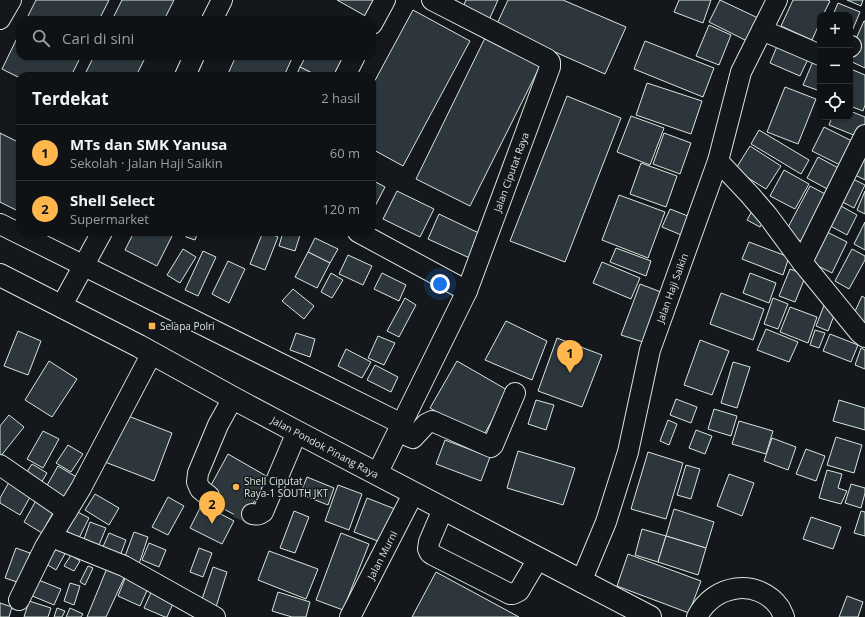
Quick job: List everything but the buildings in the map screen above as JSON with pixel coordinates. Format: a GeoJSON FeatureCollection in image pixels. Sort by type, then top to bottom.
{"type":"FeatureCollection","features":[{"type":"Feature","properties":{"kind":"highway","name":"Jalan Pondok Pinang Raya"},"geometry":{"type":"LineString","coordinates":[[0,275],[152,353],[297,432],[650,617]]}},
{"type":"Feature","properties":{"kind":"street"},"geometry":{"type":"LineString","coordinates":[[0,19],[11,0]]}},
{"type":"Feature","properties":{"kind":"street"},"geometry":{"type":"LineString","coordinates":[[214,16],[222,0]]}},
{"type":"Feature","properties":{"kind":"street"},"geometry":{"type":"LineString","coordinates":[[376,17],[385,0]]}},
{"type":"Feature","properties":{"kind":"street","name":"Jalan Ciputat Raya"},"geometry":{"type":"LineString","coordinates":[[432,0],[547,59],[550,62],[550,67],[467,291]]}},
{"type":"Feature","properties":{"kind":"street","name":"Jalan Haji Saikin"},"geometry":{"type":"LineString","coordinates":[[582,582],[606,522],[628,452],[650,350],[718,161],[740,72],[777,0]]}},
{"type":"Feature","properties":{"kind":"street"},"geometry":{"type":"LineString","coordinates":[[762,30],[817,53]]}},
{"type":"Feature","properties":{"kind":"street"},"geometry":{"type":"LineString","coordinates":[[187,72],[192,60]]}},
{"type":"Feature","properties":{"kind":"street"},"geometry":{"type":"LineString","coordinates":[[347,72],[354,60]]}},
{"type":"Feature","properties":{"kind":"street"},"geometry":{"type":"LineString","coordinates":[[802,262],[865,135]]}},
{"type":"Feature","properties":{"kind":"street"},"geometry":{"type":"LineString","coordinates":[[718,161],[768,216],[802,262],[859,332],[865,337]]}},
{"type":"Feature","properties":{"kind":"street"},"geometry":{"type":"LineString","coordinates":[[0,224],[16,232]]}},
{"type":"Feature","properties":{"kind":"street"},"geometry":{"type":"LineString","coordinates":[[24,236],[402,424],[408,436],[413,438],[426,424],[432,421],[491,447],[515,393]]}},
{"type":"Feature","properties":{"kind":"street"},"geometry":{"type":"LineString","coordinates":[[61,306],[100,236]]}},
{"type":"Feature","properties":{"kind":"street"},"geometry":{"type":"LineString","coordinates":[[365,236],[467,291],[377,474]]}},
{"type":"Feature","properties":{"kind":"street"},"geometry":{"type":"LineString","coordinates":[[19,600],[46,547],[81,488],[152,353]]}},
{"type":"Feature","properties":{"kind":"street"},"geometry":{"type":"LineString","coordinates":[[210,496],[200,489],[197,482],[198,473],[218,425],[233,398]]}},
{"type":"Feature","properties":{"kind":"street"},"geometry":{"type":"LineString","coordinates":[[252,514],[256,515],[263,512],[297,432]]}},
{"type":"Feature","properties":{"kind":"street"},"geometry":{"type":"LineString","coordinates":[[0,465],[67,511]]}},
{"type":"Feature","properties":{"kind":"street","name":"Jalan Murni"},"geometry":{"type":"LineString","coordinates":[[350,617],[410,500],[412,492]]}},
{"type":"Feature","properties":{"kind":"street"},"geometry":{"type":"LineString","coordinates":[[443,509],[429,542],[428,549],[433,555],[510,594],[519,591],[538,559]]}},
{"type":"Feature","properties":{"kind":"street"},"geometry":{"type":"LineString","coordinates":[[52,537],[124,566],[215,617]]}},
{"type":"Feature","properties":{"kind":"street"},"geometry":{"type":"LineString","coordinates":[[697,617],[700,610],[710,598],[724,591],[740,588],[755,590],[769,597],[780,609],[784,617]]}},
{"type":"Feature","properties":{"kind":"tunnel"},"geometry":{"type":"LineString","coordinates":[[209,496],[252,514]]}},
{"type":"Feature","properties":{"kind":"place","name":"Selapa Polri"},"geometry":{"type":"Point","coordinates":[152,326]}},
{"type":"Feature","properties":{"kind":"place","name":"MTs dan SMK Yanusa"},"geometry":{"type":"Point","coordinates":[570,373]}},
{"type":"Feature","properties":{"kind":"place","name":"Shell Ciputat Raya-1 SOUTH JKT"},"geometry":{"type":"Point","coordinates":[236,487]}},
{"type":"Feature","properties":{"kind":"place","name":"Shell Select"},"geometry":{"type":"Point","coordinates":[212,524]}}]}
